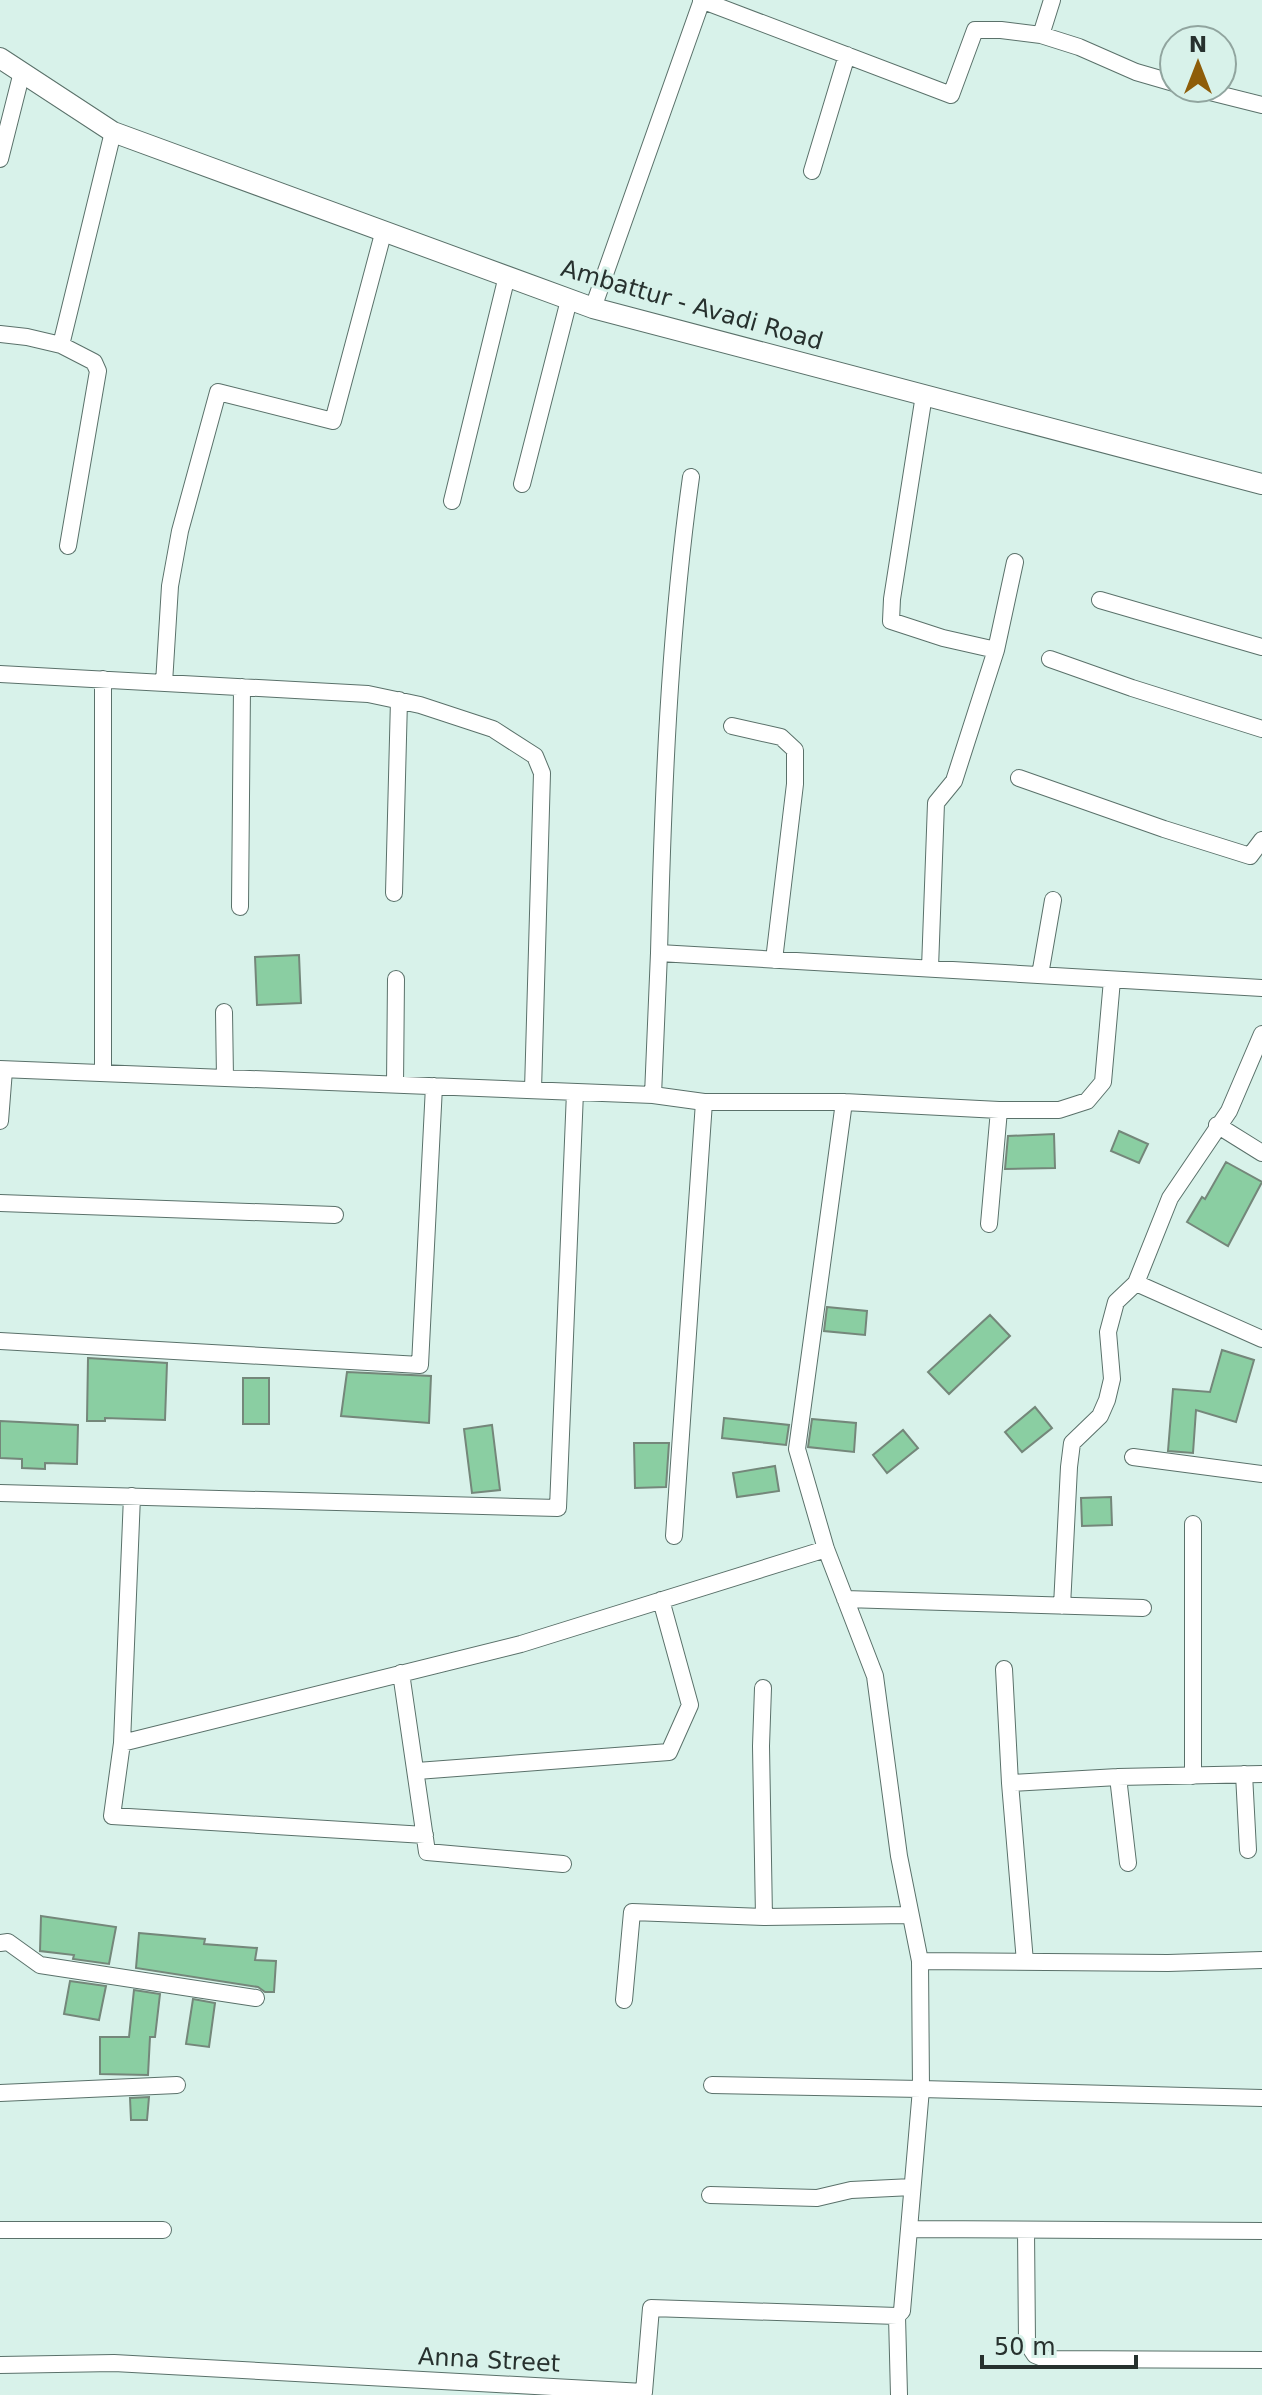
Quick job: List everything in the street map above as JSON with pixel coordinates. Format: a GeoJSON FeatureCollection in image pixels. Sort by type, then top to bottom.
{"type":"FeatureCollection","features":[{"type":"Feature","properties":{"kind":"street"},"geometry":{"type":"LineString","coordinates":[[593,308],[701,0],[951,95],[975,30],[1041,35],[1158,78]]}},
{"type":"Feature","properties":{"kind":"street"},"geometry":{"type":"LineString","coordinates":[[1041,35],[1052,0]]}},
{"type":"Feature","properties":{"kind":"street"},"geometry":{"type":"LineString","coordinates":[[812,171],[847,55]]}},
{"type":"Feature","properties":{"kind":"street","name":"Ambattur - Avadi Road"},"geometry":{"type":"LineString","coordinates":[[0,58],[113,132],[569,300],[1262,484]]}},
{"type":"Feature","properties":{"kind":"street"},"geometry":{"type":"LineString","coordinates":[[0,159],[22,72]]}},
{"type":"Feature","properties":{"kind":"street"},"geometry":{"type":"LineString","coordinates":[[1238,99],[1262,105]]}},
{"type":"Feature","properties":{"kind":"street"},"geometry":{"type":"LineString","coordinates":[[61,345],[113,132]]}},
{"type":"Feature","properties":{"kind":"street"},"geometry":{"type":"LineString","coordinates":[[164,683],[170,586],[180,531],[218,392],[333,421],[384,230]]}},
{"type":"Feature","properties":{"kind":"street"},"geometry":{"type":"LineString","coordinates":[[452,501],[507,276]]}},
{"type":"Feature","properties":{"kind":"street"},"geometry":{"type":"LineString","coordinates":[[522,484],[569,300]]}},
{"type":"Feature","properties":{"kind":"street"},"geometry":{"type":"LineString","coordinates":[[0,334],[61,345],[94,362],[98,371],[68,546]]}},
{"type":"Feature","properties":{"kind":"street"},"geometry":{"type":"LineString","coordinates":[[924,395],[891,621],[943,638],[996,650]]}},
{"type":"Feature","properties":{"kind":"street"},"geometry":{"type":"LineString","coordinates":[[653,1095],[669,690],[678,574],[691,477]]}},
{"type":"Feature","properties":{"kind":"street"},"geometry":{"type":"LineString","coordinates":[[930,968],[936,803],[954,781],[996,650],[1015,562]]}},
{"type":"Feature","properties":{"kind":"street"},"geometry":{"type":"LineString","coordinates":[[1100,600],[1262,647]]}},
{"type":"Feature","properties":{"kind":"street"},"geometry":{"type":"LineString","coordinates":[[1050,659],[1262,729]]}},
{"type":"Feature","properties":{"kind":"street"},"geometry":{"type":"LineString","coordinates":[[0,674],[368,694],[399,700],[493,729],[535,756],[542,773],[533,1090]]}},
{"type":"Feature","properties":{"kind":"street"},"geometry":{"type":"LineString","coordinates":[[103,679],[103,1073]]}},
{"type":"Feature","properties":{"kind":"street"},"geometry":{"type":"LineString","coordinates":[[240,907],[242,687]]}},
{"type":"Feature","properties":{"kind":"street"},"geometry":{"type":"LineString","coordinates":[[394,893],[399,700]]}},
{"type":"Feature","properties":{"kind":"street"},"geometry":{"type":"LineString","coordinates":[[732,726],[781,737],[795,750],[795,784],[774,960]]}},
{"type":"Feature","properties":{"kind":"street"},"geometry":{"type":"LineString","coordinates":[[1019,778],[1250,856],[1262,840]]}},
{"type":"Feature","properties":{"kind":"street"},"geometry":{"type":"LineString","coordinates":[[1040,975],[1053,900]]}},
{"type":"Feature","properties":{"kind":"street"},"geometry":{"type":"LineString","coordinates":[[659,953],[1262,988]]}},
{"type":"Feature","properties":{"kind":"street"},"geometry":{"type":"LineString","coordinates":[[395,1085],[396,979]]}},
{"type":"Feature","properties":{"kind":"street"},"geometry":{"type":"LineString","coordinates":[[0,1121],[2,1070],[653,1095],[704,1102],[844,1102],[1059,1110],[1087,1101],[1103,1082],[1112,980]]}},
{"type":"Feature","properties":{"kind":"street"},"geometry":{"type":"LineString","coordinates":[[224,1012],[225,1078]]}},
{"type":"Feature","properties":{"kind":"street"},"geometry":{"type":"LineString","coordinates":[[1062,1606],[1072,1443],[1100,1416],[1107,1400],[1112,1379],[1108,1332],[1116,1302],[1136,1283],[1170,1198],[1229,1111],[1262,1034]]}},
{"type":"Feature","properties":{"kind":"street"},"geometry":{"type":"LineString","coordinates":[[0,1341],[420,1365],[434,1086]]}},
{"type":"Feature","properties":{"kind":"street"},"geometry":{"type":"LineString","coordinates":[[0,1493],[558,1508],[575,1092]]}},
{"type":"Feature","properties":{"kind":"street"},"geometry":{"type":"LineString","coordinates":[[674,1536],[704,1102]]}},
{"type":"Feature","properties":{"kind":"street"},"geometry":{"type":"LineString","coordinates":[[844,1102],[797,1449],[826,1549],[875,1676],[909,1915],[920,1961],[921,2089],[902,2311],[897,2316],[899,2395]]}},
{"type":"Feature","properties":{"kind":"street"},"geometry":{"type":"LineString","coordinates":[[989,1224],[999,1110]]}},
{"type":"Feature","properties":{"kind":"street"},"geometry":{"type":"LineString","coordinates":[[1217,1125],[1262,1153]]}},
{"type":"Feature","properties":{"kind":"street"},"geometry":{"type":"LineString","coordinates":[[0,1203],[335,1215]]}},
{"type":"Feature","properties":{"kind":"street"},"geometry":{"type":"LineString","coordinates":[[1136,1283],[1262,1339]]}},
{"type":"Feature","properties":{"kind":"street"},"geometry":{"type":"LineString","coordinates":[[1133,1457],[1262,1474]]}},
{"type":"Feature","properties":{"kind":"street"},"geometry":{"type":"LineString","coordinates":[[132,1496],[122,1743],[112,1816],[425,1835]]}},
{"type":"Feature","properties":{"kind":"street"},"geometry":{"type":"LineString","coordinates":[[1193,1524],[1193,1776]]}},
{"type":"Feature","properties":{"kind":"street"},"geometry":{"type":"LineString","coordinates":[[122,1743],[521,1644],[826,1549]]}},
{"type":"Feature","properties":{"kind":"street"},"geometry":{"type":"LineString","coordinates":[[845,1599],[1143,1608]]}},
{"type":"Feature","properties":{"kind":"street"},"geometry":{"type":"LineString","coordinates":[[417,1771],[669,1752],[690,1705],[661,1600]]}},
{"type":"Feature","properties":{"kind":"street"},"geometry":{"type":"LineString","coordinates":[[1004,1669],[1025,1962]]}},
{"type":"Feature","properties":{"kind":"street"},"geometry":{"type":"LineString","coordinates":[[401,1673],[427,1852],[563,1864]]}},
{"type":"Feature","properties":{"kind":"street"},"geometry":{"type":"LineString","coordinates":[[763,1688],[764,1917]]}},
{"type":"Feature","properties":{"kind":"street"},"geometry":{"type":"LineString","coordinates":[[1244,1774],[1248,1850]]}},
{"type":"Feature","properties":{"kind":"street"},"geometry":{"type":"LineString","coordinates":[[1010,1783],[1262,1774]]}},
{"type":"Feature","properties":{"kind":"street"},"geometry":{"type":"LineString","coordinates":[[1118,1777],[1128,1863]]}},
{"type":"Feature","properties":{"kind":"street"},"geometry":{"type":"LineString","coordinates":[[624,2000],[632,1912],[764,1917],[909,1915]]}},
{"type":"Feature","properties":{"kind":"street"},"geometry":{"type":"LineString","coordinates":[[0,1943],[8,1942],[40,1965],[256,1998]]}},
{"type":"Feature","properties":{"kind":"street"},"geometry":{"type":"LineString","coordinates":[[920,1961],[1262,1960]]}},
{"type":"Feature","properties":{"kind":"street"},"geometry":{"type":"LineString","coordinates":[[0,2093],[177,2085]]}},
{"type":"Feature","properties":{"kind":"street"},"geometry":{"type":"LineString","coordinates":[[712,2085],[1262,2098]]}},
{"type":"Feature","properties":{"kind":"street"},"geometry":{"type":"LineString","coordinates":[[710,2195],[817,2198],[851,2190],[912,2187]]}},
{"type":"Feature","properties":{"kind":"street"},"geometry":{"type":"LineString","coordinates":[[909,2229],[1262,2231]]}},
{"type":"Feature","properties":{"kind":"street"},"geometry":{"type":"LineString","coordinates":[[0,2230],[163,2230]]}},
{"type":"Feature","properties":{"kind":"street"},"geometry":{"type":"LineString","coordinates":[[1026,2230],[1027,2343],[1035,2355],[1045,2359],[1262,2360]]}},
{"type":"Feature","properties":{"kind":"street","name":"Anna Street"},"geometry":{"type":"LineString","coordinates":[[0,2365],[114,2363],[644,2394],[651,2308],[897,2316]]}},
{"type":"Feature","properties":{"kind":"building"},"geometry":{"type":"Polygon","coordinates":[[[299,955],[301,1003],[257,1005],[255,957],[299,955]]]}},
{"type":"Feature","properties":{"kind":"building"},"geometry":{"type":"Polygon","coordinates":[[[1119,1131],[1148,1144],[1139,1163],[1111,1151],[1119,1131]]]}},
{"type":"Feature","properties":{"kind":"building"},"geometry":{"type":"Polygon","coordinates":[[[1054,1134],[1055,1168],[1005,1169],[1008,1136],[1054,1134]]]}},
{"type":"Feature","properties":{"kind":"building"},"geometry":{"type":"Polygon","coordinates":[[[1226,1162],[1262,1182],[1228,1246],[1187,1222],[1202,1197],[1205,1199],[1226,1162]]]}},
{"type":"Feature","properties":{"kind":"building"},"geometry":{"type":"Polygon","coordinates":[[[827,1307],[867,1311],[865,1335],[824,1331],[827,1307]]]}},
{"type":"Feature","properties":{"kind":"building"},"geometry":{"type":"Polygon","coordinates":[[[990,1315],[1010,1336],[949,1394],[928,1372],[990,1315]]]}},
{"type":"Feature","properties":{"kind":"building"},"geometry":{"type":"Polygon","coordinates":[[[1222,1350],[1254,1360],[1236,1422],[1196,1410],[1193,1453],[1168,1451],[1173,1389],[1210,1392],[1222,1350]]]}},
{"type":"Feature","properties":{"kind":"building"},"geometry":{"type":"Polygon","coordinates":[[[88,1358],[167,1363],[165,1420],[105,1418],[105,1421],[87,1421],[88,1358]]]}},
{"type":"Feature","properties":{"kind":"building"},"geometry":{"type":"Polygon","coordinates":[[[347,1372],[431,1376],[429,1423],[341,1416],[347,1372]]]}},
{"type":"Feature","properties":{"kind":"building"},"geometry":{"type":"Polygon","coordinates":[[[243,1378],[269,1378],[269,1424],[243,1424],[243,1378]]]}},
{"type":"Feature","properties":{"kind":"building"},"geometry":{"type":"Polygon","coordinates":[[[1035,1407],[1052,1428],[1022,1452],[1005,1432],[1035,1407]]]}},
{"type":"Feature","properties":{"kind":"building"},"geometry":{"type":"Polygon","coordinates":[[[724,1418],[789,1425],[786,1445],[722,1438],[724,1418]]]}},
{"type":"Feature","properties":{"kind":"building"},"geometry":{"type":"Polygon","coordinates":[[[812,1419],[856,1423],[854,1452],[808,1447],[812,1419]]]}},
{"type":"Feature","properties":{"kind":"building"},"geometry":{"type":"Polygon","coordinates":[[[0,1421],[78,1425],[77,1464],[45,1463],[45,1469],[22,1468],[22,1459],[0,1458],[0,1421]]]}},
{"type":"Feature","properties":{"kind":"building"},"geometry":{"type":"Polygon","coordinates":[[[492,1425],[500,1490],[472,1493],[464,1429],[492,1425]]]}},
{"type":"Feature","properties":{"kind":"building"},"geometry":{"type":"Polygon","coordinates":[[[903,1430],[918,1448],[887,1473],[873,1455],[903,1430]]]}},
{"type":"Feature","properties":{"kind":"building"},"geometry":{"type":"Polygon","coordinates":[[[634,1443],[669,1443],[666,1487],[635,1488],[634,1443]]]}},
{"type":"Feature","properties":{"kind":"building"},"geometry":{"type":"Polygon","coordinates":[[[775,1466],[779,1491],[737,1497],[733,1473],[775,1466]]]}},
{"type":"Feature","properties":{"kind":"building"},"geometry":{"type":"Polygon","coordinates":[[[1111,1497],[1112,1525],[1082,1526],[1081,1498],[1111,1497]]]}},
{"type":"Feature","properties":{"kind":"building"},"geometry":{"type":"Polygon","coordinates":[[[41,1916],[116,1927],[109,1964],[40,1951],[41,1916]]]}},
{"type":"Feature","properties":{"kind":"building"},"geometry":{"type":"Polygon","coordinates":[[[139,1933],[205,1939],[204,1944],[257,1948],[255,1960],[276,1961],[274,1992],[136,1968],[139,1933]]]}},
{"type":"Feature","properties":{"kind":"building"},"geometry":{"type":"Polygon","coordinates":[[[70,1981],[106,1986],[99,2020],[64,2014],[70,1981]]]}},
{"type":"Feature","properties":{"kind":"building"},"geometry":{"type":"Polygon","coordinates":[[[134,1990],[160,1994],[155,2037],[150,2037],[148,2075],[100,2074],[100,2037],[129,2037],[134,1990]]]}},
{"type":"Feature","properties":{"kind":"building"},"geometry":{"type":"Polygon","coordinates":[[[193,1999],[215,2003],[209,2047],[186,2044],[193,1999]]]}},
{"type":"Feature","properties":{"kind":"building"},"geometry":{"type":"Polygon","coordinates":[[[149,2097],[147,2120],[131,2120],[130,2098],[149,2097]]]}}]}
